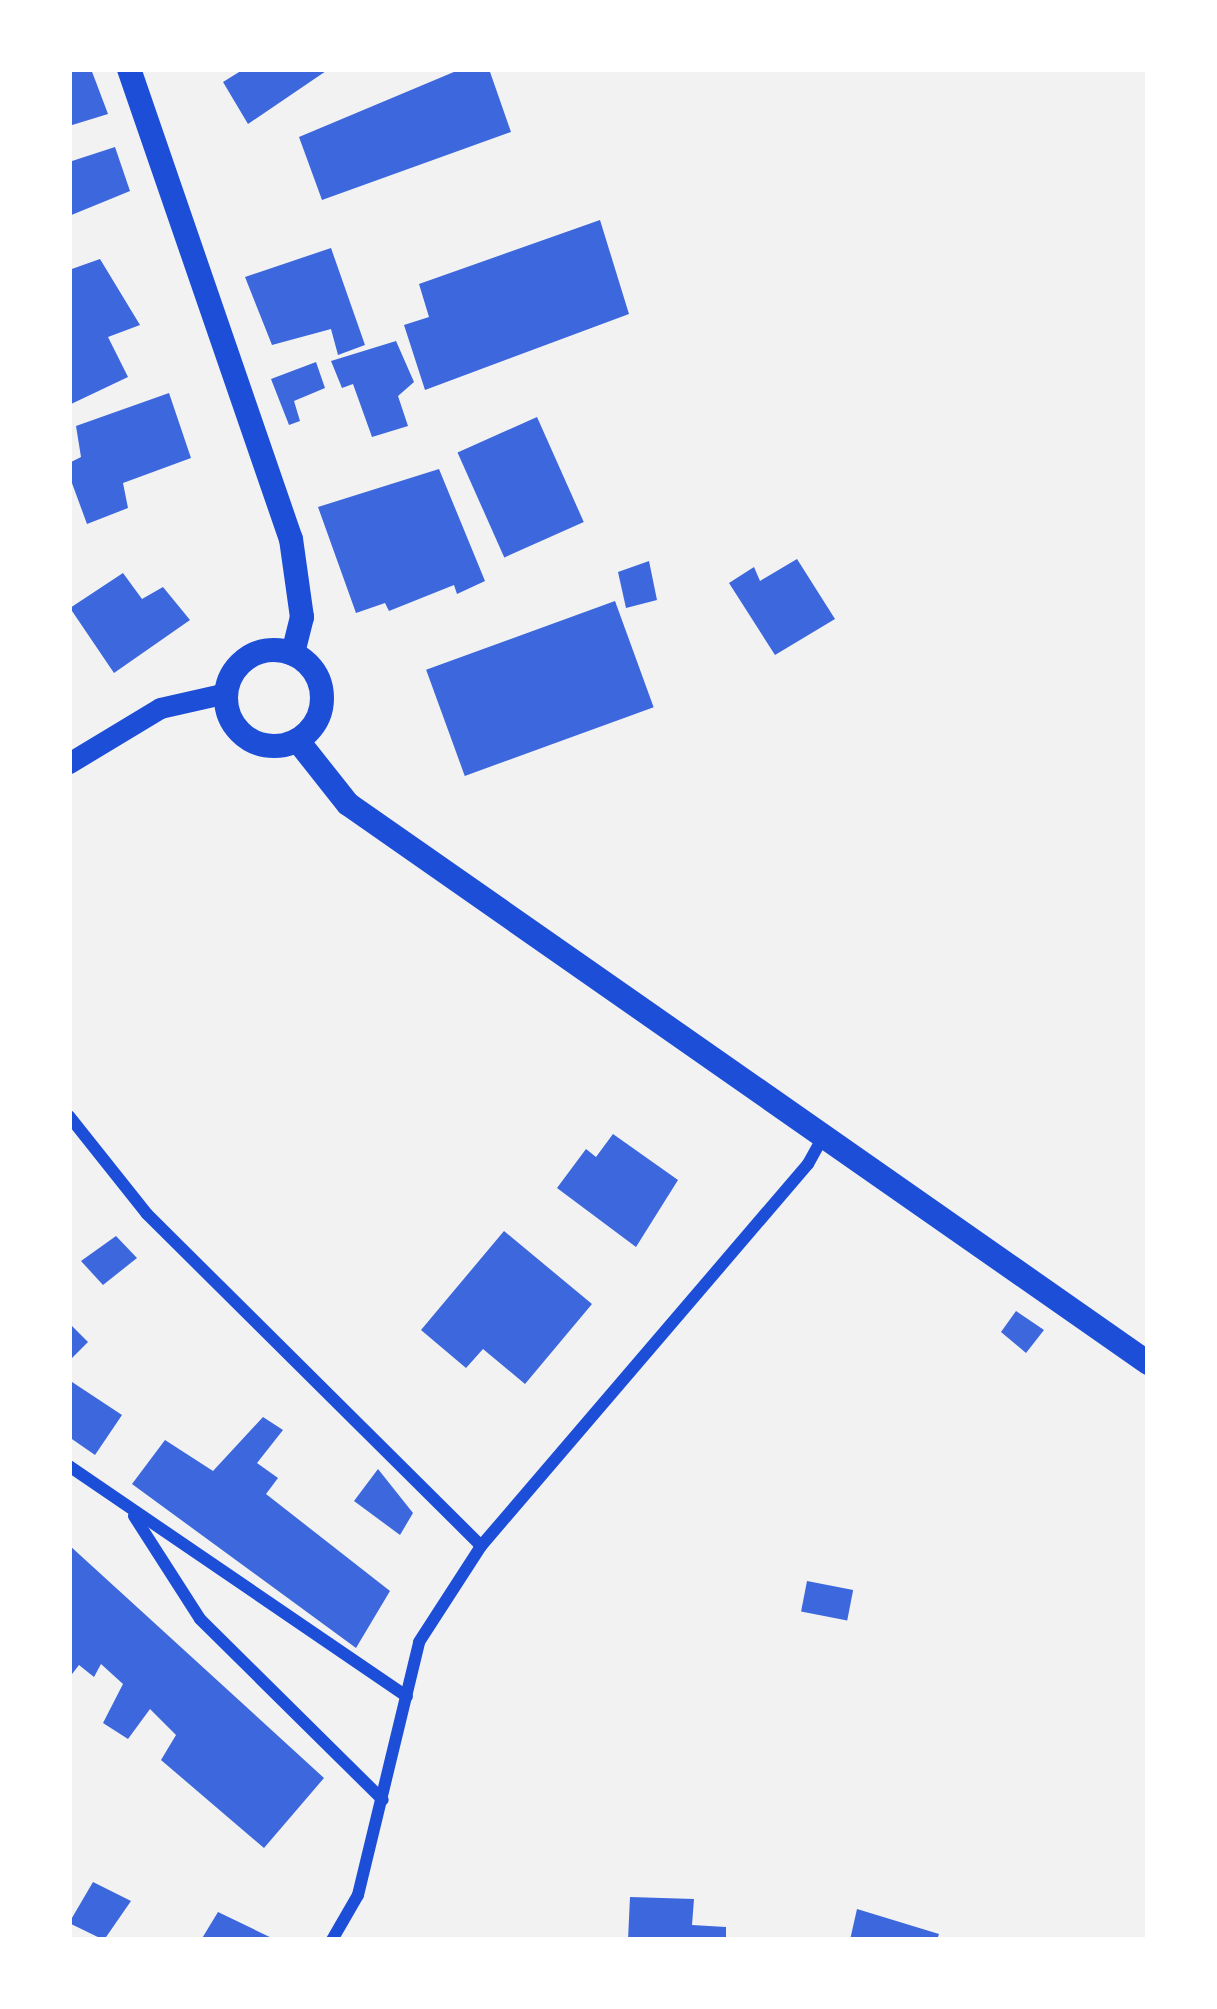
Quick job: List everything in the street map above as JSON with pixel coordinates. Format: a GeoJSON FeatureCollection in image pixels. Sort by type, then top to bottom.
{"type":"FeatureCollection","features":[{"type":"Feature","properties":{"kind":"main road"},"geometry":{"type":"LineString","coordinates":[[129,69],[291,538],[302,617],[293,654]]}},
{"type":"Feature","properties":{"kind":"main road"},"geometry":{"type":"LineString","coordinates":[[264,651],[293,654],[317,674],[322,688],[319,719],[298,742],[268,747],[241,734],[232,722],[226,692],[238,665],[250,656],[264,651]]}},
{"type":"Feature","properties":{"kind":"main road"},"geometry":{"type":"LineString","coordinates":[[298,742],[347,804],[1148,1363]]}},
{"type":"Feature","properties":{"kind":"street"},"geometry":{"type":"LineString","coordinates":[[69,763],[160,708],[226,692]]}},
{"type":"Feature","properties":{"kind":"street"},"geometry":{"type":"LineString","coordinates":[[69,1116],[147,1214],[481,1546]]}},
{"type":"Feature","properties":{"kind":"street"},"geometry":{"type":"LineString","coordinates":[[332,1940],[358,1895],[419,1642],[481,1546],[808,1164],[823,1136]]}},
{"type":"Feature","properties":{"kind":"street"},"geometry":{"type":"LineString","coordinates":[[73,1468],[407,1697]]}},
{"type":"Feature","properties":{"kind":"street"},"geometry":{"type":"LineString","coordinates":[[130,1510],[200,1619],[383,1799]]}},
{"type":"Feature","properties":{"kind":"building"},"geometry":{"type":"Polygon","coordinates":[[[69,69],[91,69],[108,114],[69,126],[69,69]]]}},
{"type":"Feature","properties":{"kind":"building"},"geometry":{"type":"Polygon","coordinates":[[[244,69],[329,69],[248,124],[223,82],[244,69]]]}},
{"type":"Feature","properties":{"kind":"building"},"geometry":{"type":"Polygon","coordinates":[[[461,69],[489,69],[511,132],[322,200],[299,137],[461,69]]]}},
{"type":"Feature","properties":{"kind":"building"},"geometry":{"type":"Polygon","coordinates":[[[115,147],[130,191],[69,216],[69,162],[115,147]]]}},
{"type":"Feature","properties":{"kind":"building"},"geometry":{"type":"Polygon","coordinates":[[[600,220],[629,314],[425,390],[404,325],[429,317],[419,284],[600,220]]]}},
{"type":"Feature","properties":{"kind":"building"},"geometry":{"type":"Polygon","coordinates":[[[331,248],[365,345],[338,355],[331,329],[272,345],[245,277],[331,248]]]}},
{"type":"Feature","properties":{"kind":"building"},"geometry":{"type":"Polygon","coordinates":[[[100,259],[140,325],[108,337],[128,377],[69,405],[69,270],[100,259]]]}},
{"type":"Feature","properties":{"kind":"building"},"geometry":{"type":"Polygon","coordinates":[[[396,341],[414,382],[398,396],[408,426],[372,437],[353,384],[342,388],[331,361],[396,341]]]}},
{"type":"Feature","properties":{"kind":"building"},"geometry":{"type":"Polygon","coordinates":[[[316,362],[325,388],[294,401],[300,421],[289,425],[271,379],[316,362]]]}},
{"type":"Feature","properties":{"kind":"building"},"geometry":{"type":"Polygon","coordinates":[[[169,393],[191,458],[123,483],[128,508],[87,524],[69,475],[69,463],[81,457],[76,426],[169,393]]]}},
{"type":"Feature","properties":{"kind":"building"},"geometry":{"type":"Polygon","coordinates":[[[537,417],[584,522],[504,557],[458,452],[537,417]]]}},
{"type":"Feature","properties":{"kind":"building"},"geometry":{"type":"Polygon","coordinates":[[[439,469],[485,581],[457,594],[454,585],[389,611],[385,603],[356,613],[318,507],[439,469]]]}},
{"type":"Feature","properties":{"kind":"building"},"geometry":{"type":"Polygon","coordinates":[[[797,559],[835,619],[775,655],[729,583],[754,567],[760,581],[797,559]]]}},
{"type":"Feature","properties":{"kind":"building"},"geometry":{"type":"Polygon","coordinates":[[[649,561],[657,600],[626,608],[618,572],[649,561]]]}},
{"type":"Feature","properties":{"kind":"building"},"geometry":{"type":"Polygon","coordinates":[[[123,573],[142,599],[163,587],[190,620],[114,673],[70,608],[123,573]]]}},
{"type":"Feature","properties":{"kind":"building"},"geometry":{"type":"Polygon","coordinates":[[[615,601],[654,707],[465,776],[426,670],[615,601]]]}},
{"type":"Feature","properties":{"kind":"building"},"geometry":{"type":"Polygon","coordinates":[[[613,1134],[678,1180],[636,1247],[557,1188],[586,1149],[596,1157],[613,1134]]]}},
{"type":"Feature","properties":{"kind":"building"},"geometry":{"type":"Polygon","coordinates":[[[504,1231],[592,1304],[525,1384],[483,1349],[466,1368],[421,1330],[504,1231]]]}},
{"type":"Feature","properties":{"kind":"building"},"geometry":{"type":"Polygon","coordinates":[[[116,1236],[137,1258],[103,1285],[81,1261],[116,1236]]]}},
{"type":"Feature","properties":{"kind":"building"},"geometry":{"type":"Polygon","coordinates":[[[1016,1311],[1044,1330],[1026,1353],[1001,1332],[1016,1311]]]}},
{"type":"Feature","properties":{"kind":"building"},"geometry":{"type":"Polygon","coordinates":[[[69,1323],[88,1342],[69,1361],[69,1323]]]}},
{"type":"Feature","properties":{"kind":"building"},"geometry":{"type":"Polygon","coordinates":[[[69,1380],[122,1415],[95,1455],[69,1437],[69,1380]]]}},
{"type":"Feature","properties":{"kind":"building"},"geometry":{"type":"Polygon","coordinates":[[[263,1417],[283,1430],[257,1463],[278,1478],[266,1494],[390,1591],[356,1648],[132,1484],[165,1440],[213,1471],[263,1417]]]}},
{"type":"Feature","properties":{"kind":"building"},"geometry":{"type":"Polygon","coordinates":[[[378,1469],[413,1513],[400,1535],[354,1501],[378,1469]]]}},
{"type":"Feature","properties":{"kind":"building"},"geometry":{"type":"Polygon","coordinates":[[[69,1545],[324,1778],[264,1848],[161,1760],[176,1735],[150,1709],[128,1739],[103,1723],[123,1684],[101,1664],[94,1677],[79,1665],[69,1678],[69,1545]]]}},
{"type":"Feature","properties":{"kind":"building"},"geometry":{"type":"Polygon","coordinates":[[[807,1581],[853,1590],[847,1620],[801,1611],[807,1581]]]}},
{"type":"Feature","properties":{"kind":"building"},"geometry":{"type":"Polygon","coordinates":[[[93,1882],[131,1901],[104,1940],[69,1923],[93,1882]]]}},
{"type":"Feature","properties":{"kind":"building"},"geometry":{"type":"Polygon","coordinates":[[[630,1897],[694,1899],[692,1925],[726,1927],[726,1940],[628,1940],[630,1897]]]}},
{"type":"Feature","properties":{"kind":"building"},"geometry":{"type":"Polygon","coordinates":[[[857,1909],[939,1934],[937,1940],[850,1940],[857,1909]]]}},
{"type":"Feature","properties":{"kind":"building"},"geometry":{"type":"Polygon","coordinates":[[[218,1912],[276,1940],[201,1940],[218,1912]]]}}]}
